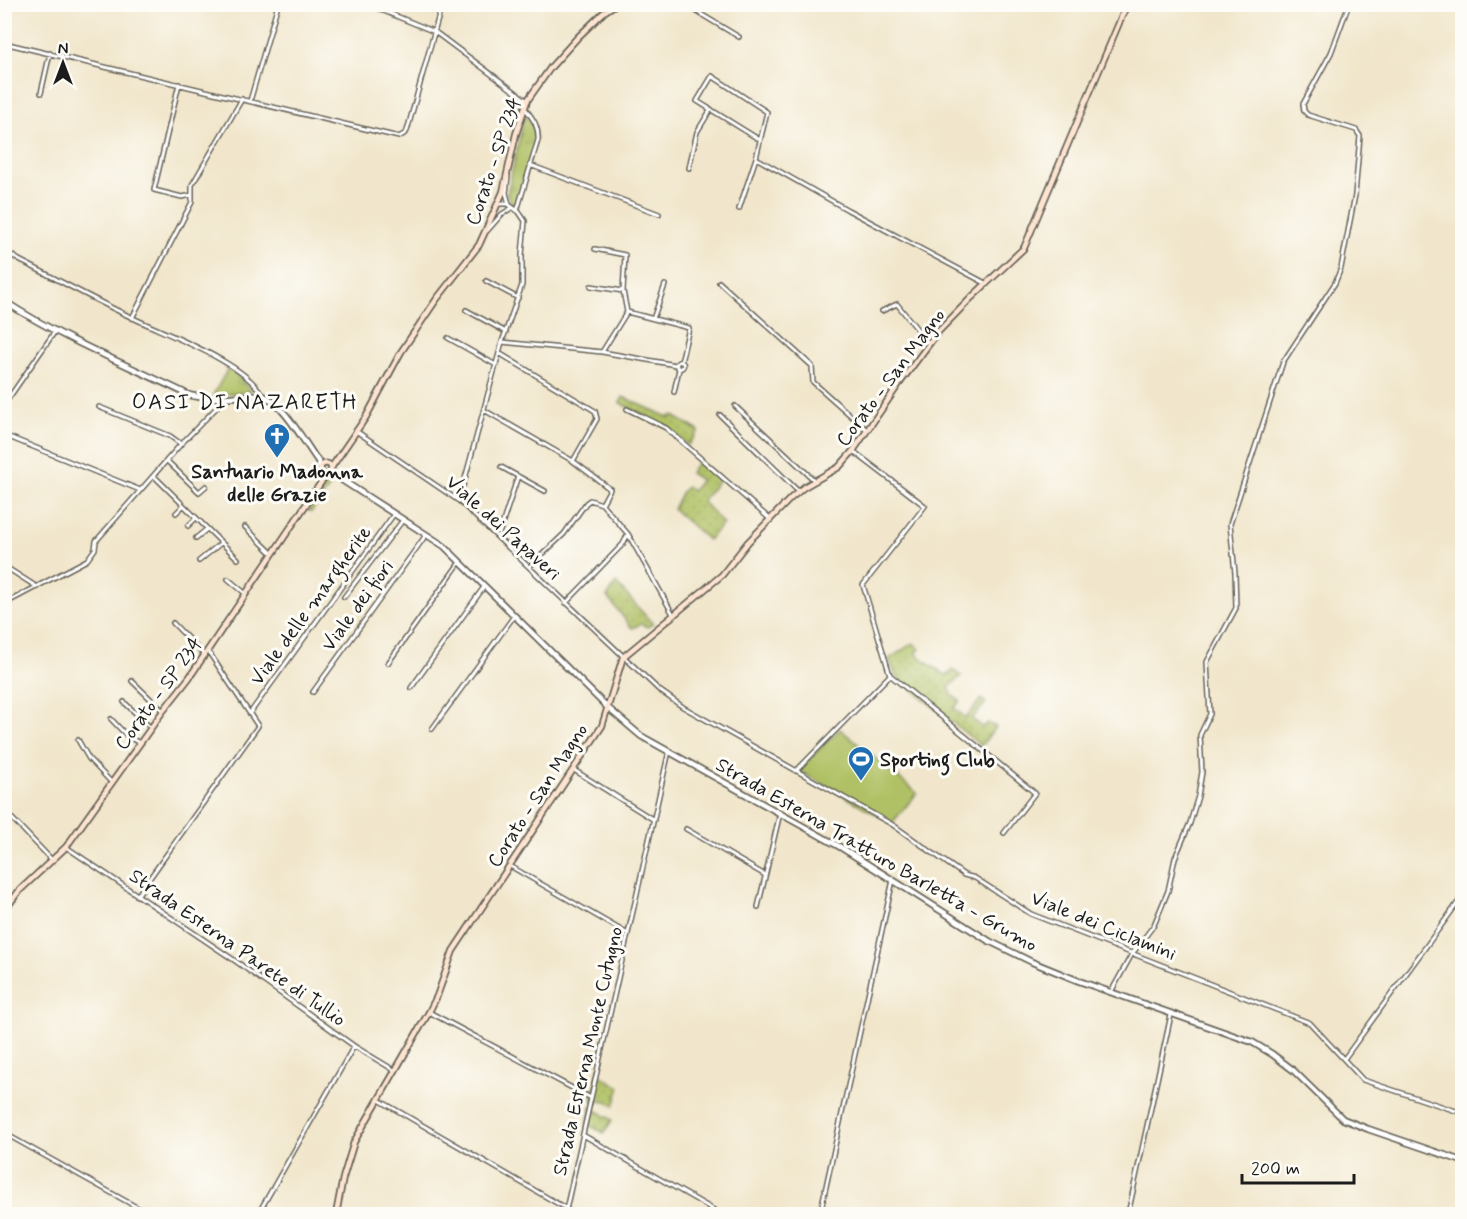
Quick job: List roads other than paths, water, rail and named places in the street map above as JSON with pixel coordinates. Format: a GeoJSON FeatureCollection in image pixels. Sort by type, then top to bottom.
{"type":"FeatureCollection","features":[{"type":"Feature","properties":{"kind":"main road","name":"Corato - SP 234"},"geometry":{"type":"LineString","coordinates":[[4,911],[19,891],[66,847],[206,653],[326,471],[366,417],[401,352],[436,300],[479,245],[499,204],[516,134],[527,101],[551,67],[578,37],[604,12],[616,4]]}},
{"type":"Feature","properties":{"kind":"main road","name":"Corato - San Magno"},"geometry":{"type":"LineString","coordinates":[[336,1215],[343,1178],[354,1142],[429,1012],[453,951],[602,726],[623,657],[722,575],[748,542],[799,492],[839,466],[853,451],[938,332],[1024,248],[1127,4]]}},
{"type":"Feature","properties":{"kind":"street"},"geometry":{"type":"LineString","coordinates":[[250,101],[278,4]]}},
{"type":"Feature","properties":{"kind":"street"},"geometry":{"type":"LineString","coordinates":[[367,4],[435,32],[527,101]]}},
{"type":"Feature","properties":{"kind":"street"},"geometry":{"type":"LineString","coordinates":[[4,43],[399,136],[406,131],[442,4]]}},
{"type":"Feature","properties":{"kind":"street"},"geometry":{"type":"LineString","coordinates":[[684,4],[738,37]]}},
{"type":"Feature","properties":{"kind":"street"},"geometry":{"type":"LineString","coordinates":[[1111,992],[1132,954],[1154,925],[1168,891],[1175,858],[1190,823],[1200,790],[1202,772],[1200,735],[1210,714],[1206,662],[1236,609],[1230,524],[1283,362],[1335,283],[1341,268],[1355,195],[1360,136],[1356,130],[1308,115],[1304,111],[1303,104],[1331,53],[1349,4]]}},
{"type":"Feature","properties":{"kind":"street"},"geometry":{"type":"LineString","coordinates":[[40,93],[50,53]]}},
{"type":"Feature","properties":{"kind":"street"},"geometry":{"type":"LineString","coordinates":[[739,209],[756,158],[760,140],[766,112],[712,76],[697,101],[760,140]]}},
{"type":"Feature","properties":{"kind":"street"},"geometry":{"type":"LineString","coordinates":[[179,84],[154,190],[182,197],[192,195]]}},
{"type":"Feature","properties":{"kind":"street"},"geometry":{"type":"LineString","coordinates":[[132,318],[192,202],[192,185],[243,99]]}},
{"type":"Feature","properties":{"kind":"street"},"geometry":{"type":"LineString","coordinates":[[517,211],[539,131],[525,107]]}},
{"type":"Feature","properties":{"kind":"street"},"geometry":{"type":"LineString","coordinates":[[689,168],[697,132],[711,109]]}},
{"type":"Feature","properties":{"kind":"street"},"geometry":{"type":"LineString","coordinates":[[756,158],[987,284]]}},
{"type":"Feature","properties":{"kind":"street"},"geometry":{"type":"LineString","coordinates":[[530,165],[659,214]]}},
{"type":"Feature","properties":{"kind":"street"},"geometry":{"type":"LineString","coordinates":[[459,501],[502,342],[522,285],[525,221],[523,215],[512,208],[507,200],[508,173]]}},
{"type":"Feature","properties":{"kind":"street"},"geometry":{"type":"LineString","coordinates":[[499,204],[505,208],[512,208]]}},
{"type":"Feature","properties":{"kind":"street"},"geometry":{"type":"LineString","coordinates":[[486,231],[502,214],[512,208]]}},
{"type":"Feature","properties":{"kind":"street"},"geometry":{"type":"LineString","coordinates":[[594,249],[625,255],[623,291],[627,312],[602,352]]}},
{"type":"Feature","properties":{"kind":"street"},"geometry":{"type":"LineString","coordinates":[[4,250],[132,318],[227,363],[257,386],[263,396],[199,398],[56,330],[4,301]]}},
{"type":"Feature","properties":{"kind":"street"},"geometry":{"type":"LineString","coordinates":[[486,281],[518,298]]}},
{"type":"Feature","properties":{"kind":"street"},"geometry":{"type":"LineString","coordinates":[[719,282],[812,366],[813,382],[867,430]]}},
{"type":"Feature","properties":{"kind":"street"},"geometry":{"type":"LineString","coordinates":[[653,319],[665,285]]}},
{"type":"Feature","properties":{"kind":"street"},"geometry":{"type":"LineString","coordinates":[[591,286],[623,291]]}},
{"type":"Feature","properties":{"kind":"street"},"geometry":{"type":"LineString","coordinates":[[882,311],[897,304],[929,344]]}},
{"type":"Feature","properties":{"kind":"street"},"geometry":{"type":"LineString","coordinates":[[466,310],[506,332]]}},
{"type":"Feature","properties":{"kind":"street"},"geometry":{"type":"LineString","coordinates":[[502,342],[602,352],[683,367],[681,362],[689,328],[627,312]]}},
{"type":"Feature","properties":{"kind":"street"},"geometry":{"type":"LineString","coordinates":[[4,405],[56,330]]}},
{"type":"Feature","properties":{"kind":"street"},"geometry":{"type":"LineString","coordinates":[[448,338],[496,365]]}},
{"type":"Feature","properties":{"kind":"street"},"geometry":{"type":"LineString","coordinates":[[499,353],[595,411],[597,419],[573,461]]}},
{"type":"Feature","properties":{"kind":"street"},"geometry":{"type":"LineString","coordinates":[[674,392],[677,367]]}},
{"type":"Feature","properties":{"kind":"street","name":"Strada Esterna Tratturo Barletta - Grumo"},"geometry":{"type":"LineString","coordinates":[[263,396],[275,402],[326,471],[444,546],[608,708],[641,736],[780,813],[893,880],[989,941],[1032,962],[1171,1015],[1232,1034],[1272,1054],[1307,1083],[1336,1112],[1353,1124],[1462,1161]]}},
{"type":"Feature","properties":{"kind":"street"},"geometry":{"type":"LineString","coordinates":[[4,604],[87,560],[95,549],[96,541],[181,444],[226,398]]}},
{"type":"Feature","properties":{"kind":"street"},"geometry":{"type":"LineString","coordinates":[[735,406],[816,481]]}},
{"type":"Feature","properties":{"kind":"street"},"geometry":{"type":"LineString","coordinates":[[99,407],[171,436],[181,444]]}},
{"type":"Feature","properties":{"kind":"street"},"geometry":{"type":"LineString","coordinates":[[627,409],[666,428],[771,520]]}},
{"type":"Feature","properties":{"kind":"street"},"geometry":{"type":"LineString","coordinates":[[484,410],[573,461],[610,489],[602,504]]}},
{"type":"Feature","properties":{"kind":"street"},"geometry":{"type":"LineString","coordinates":[[720,415],[799,492]]}},
{"type":"Feature","properties":{"kind":"street","name":"Viale dei Papaveri"},"geometry":{"type":"LineString","coordinates":[[356,430],[459,501],[623,657]]}},
{"type":"Feature","properties":{"kind":"street"},"geometry":{"type":"LineString","coordinates":[[4,435],[140,490]]}},
{"type":"Feature","properties":{"kind":"street"},"geometry":{"type":"LineString","coordinates":[[853,451],[925,506],[863,585],[890,675],[1035,793],[1004,832]]}},
{"type":"Feature","properties":{"kind":"street"},"geometry":{"type":"LineString","coordinates":[[167,461],[199,492],[206,486]]}},
{"type":"Feature","properties":{"kind":"street"},"geometry":{"type":"LineString","coordinates":[[501,467],[544,491]]}},
{"type":"Feature","properties":{"kind":"street"},"geometry":{"type":"LineString","coordinates":[[154,476],[238,559]]}},
{"type":"Feature","properties":{"kind":"street"},"geometry":{"type":"LineString","coordinates":[[498,537],[518,476]]}},
{"type":"Feature","properties":{"kind":"street"},"geometry":{"type":"LineString","coordinates":[[529,567],[564,534],[586,503],[590,500],[602,504],[628,534],[674,616]]}},
{"type":"Feature","properties":{"kind":"street"},"geometry":{"type":"LineString","coordinates":[[176,513],[183,506]]}},
{"type":"Feature","properties":{"kind":"street","name":"Viale delle margherite"},"geometry":{"type":"LineString","coordinates":[[250,713],[394,514]]}},
{"type":"Feature","properties":{"kind":"street"},"geometry":{"type":"LineString","coordinates":[[188,526],[196,518]]}},
{"type":"Feature","properties":{"kind":"street"},"geometry":{"type":"LineString","coordinates":[[344,597],[403,520]]}},
{"type":"Feature","properties":{"kind":"street"},"geometry":{"type":"LineString","coordinates":[[245,527],[273,554]]}},
{"type":"Feature","properties":{"kind":"street"},"geometry":{"type":"LineString","coordinates":[[196,538],[207,529]]}},
{"type":"Feature","properties":{"kind":"street"},"geometry":{"type":"LineString","coordinates":[[566,603],[623,544],[628,534]]}},
{"type":"Feature","properties":{"kind":"street","name":"Viale dei fiori"},"geometry":{"type":"LineString","coordinates":[[313,692],[426,535]]}},
{"type":"Feature","properties":{"kind":"street"},"geometry":{"type":"LineString","coordinates":[[199,561],[221,543]]}},
{"type":"Feature","properties":{"kind":"street"},"geometry":{"type":"LineString","coordinates":[[388,663],[460,562]]}},
{"type":"Feature","properties":{"kind":"street"},"geometry":{"type":"LineString","coordinates":[[4,566],[37,587]]}},
{"type":"Feature","properties":{"kind":"street"},"geometry":{"type":"LineString","coordinates":[[228,579],[246,594]]}},
{"type":"Feature","properties":{"kind":"street"},"geometry":{"type":"LineString","coordinates":[[411,688],[484,586]]}},
{"type":"Feature","properties":{"kind":"street"},"geometry":{"type":"LineString","coordinates":[[432,729],[514,616]]}},
{"type":"Feature","properties":{"kind":"street"},"geometry":{"type":"LineString","coordinates":[[137,896],[258,726],[206,653],[173,623]]}},
{"type":"Feature","properties":{"kind":"street","name":"Viale dei Ciclamini"},"geometry":{"type":"LineString","coordinates":[[623,657],[659,690],[683,707],[893,825],[964,875],[975,878],[1031,914],[1310,1023],[1363,1080],[1462,1113]]}},
{"type":"Feature","properties":{"kind":"street"},"geometry":{"type":"LineString","coordinates":[[796,771],[890,675]]}},
{"type":"Feature","properties":{"kind":"street"},"geometry":{"type":"LineString","coordinates":[[132,681],[163,711]]}},
{"type":"Feature","properties":{"kind":"street"},"geometry":{"type":"LineString","coordinates":[[124,702],[151,728]]}},
{"type":"Feature","properties":{"kind":"street"},"geometry":{"type":"LineString","coordinates":[[111,719],[128,737],[140,743]]}},
{"type":"Feature","properties":{"kind":"street"},"geometry":{"type":"LineString","coordinates":[[78,740],[89,759],[112,783]]}},
{"type":"Feature","properties":{"kind":"street","name":"Strada Esterna Monte Cutugno"},"geometry":{"type":"LineString","coordinates":[[565,1215],[669,751]]}},
{"type":"Feature","properties":{"kind":"street"},"geometry":{"type":"LineString","coordinates":[[572,769],[654,820]]}},
{"type":"Feature","properties":{"kind":"street"},"geometry":{"type":"LineString","coordinates":[[4,810],[52,860]]}},
{"type":"Feature","properties":{"kind":"street"},"geometry":{"type":"LineString","coordinates":[[758,907],[780,813]]}},
{"type":"Feature","properties":{"kind":"street"},"geometry":{"type":"LineString","coordinates":[[686,830],[765,874]]}},
{"type":"Feature","properties":{"kind":"street","name":"Strada Esterna Parete di Tullio"},"geometry":{"type":"LineString","coordinates":[[66,847],[234,960],[354,1046],[394,1071]]}},
{"type":"Feature","properties":{"kind":"street"},"geometry":{"type":"LineString","coordinates":[[509,866],[628,934]]}},
{"type":"Feature","properties":{"kind":"street"},"geometry":{"type":"LineString","coordinates":[[820,1215],[893,880]]}},
{"type":"Feature","properties":{"kind":"street"},"geometry":{"type":"LineString","coordinates":[[1344,1059],[1462,897]]}},
{"type":"Feature","properties":{"kind":"street"},"geometry":{"type":"LineString","coordinates":[[429,1012],[591,1098]]}},
{"type":"Feature","properties":{"kind":"street"},"geometry":{"type":"LineString","coordinates":[[1128,1215],[1171,1015]]}},
{"type":"Feature","properties":{"kind":"street"},"geometry":{"type":"LineString","coordinates":[[258,1215],[354,1046]]}},
{"type":"Feature","properties":{"kind":"street"},"geometry":{"type":"LineString","coordinates":[[378,1099],[567,1209]]}},
{"type":"Feature","properties":{"kind":"street"},"geometry":{"type":"LineString","coordinates":[[4,1133],[149,1215]]}},
{"type":"Feature","properties":{"kind":"street"},"geometry":{"type":"LineString","coordinates":[[583,1135],[721,1215]]}},
{"type":"Feature","properties":{"kind":"place","name":"Santuario Madonna delle Grazie"},"geometry":{"type":"Point","coordinates":[277,459]}},
{"type":"Feature","properties":{"kind":"place","name":"Sporting Club"},"geometry":{"type":"Point","coordinates":[861,782]}},
{"type":"Feature","properties":{"kind":"district","name":"OASI DI NAZARETH"},"geometry":{"type":"Point","coordinates":[245,401]}}]}
